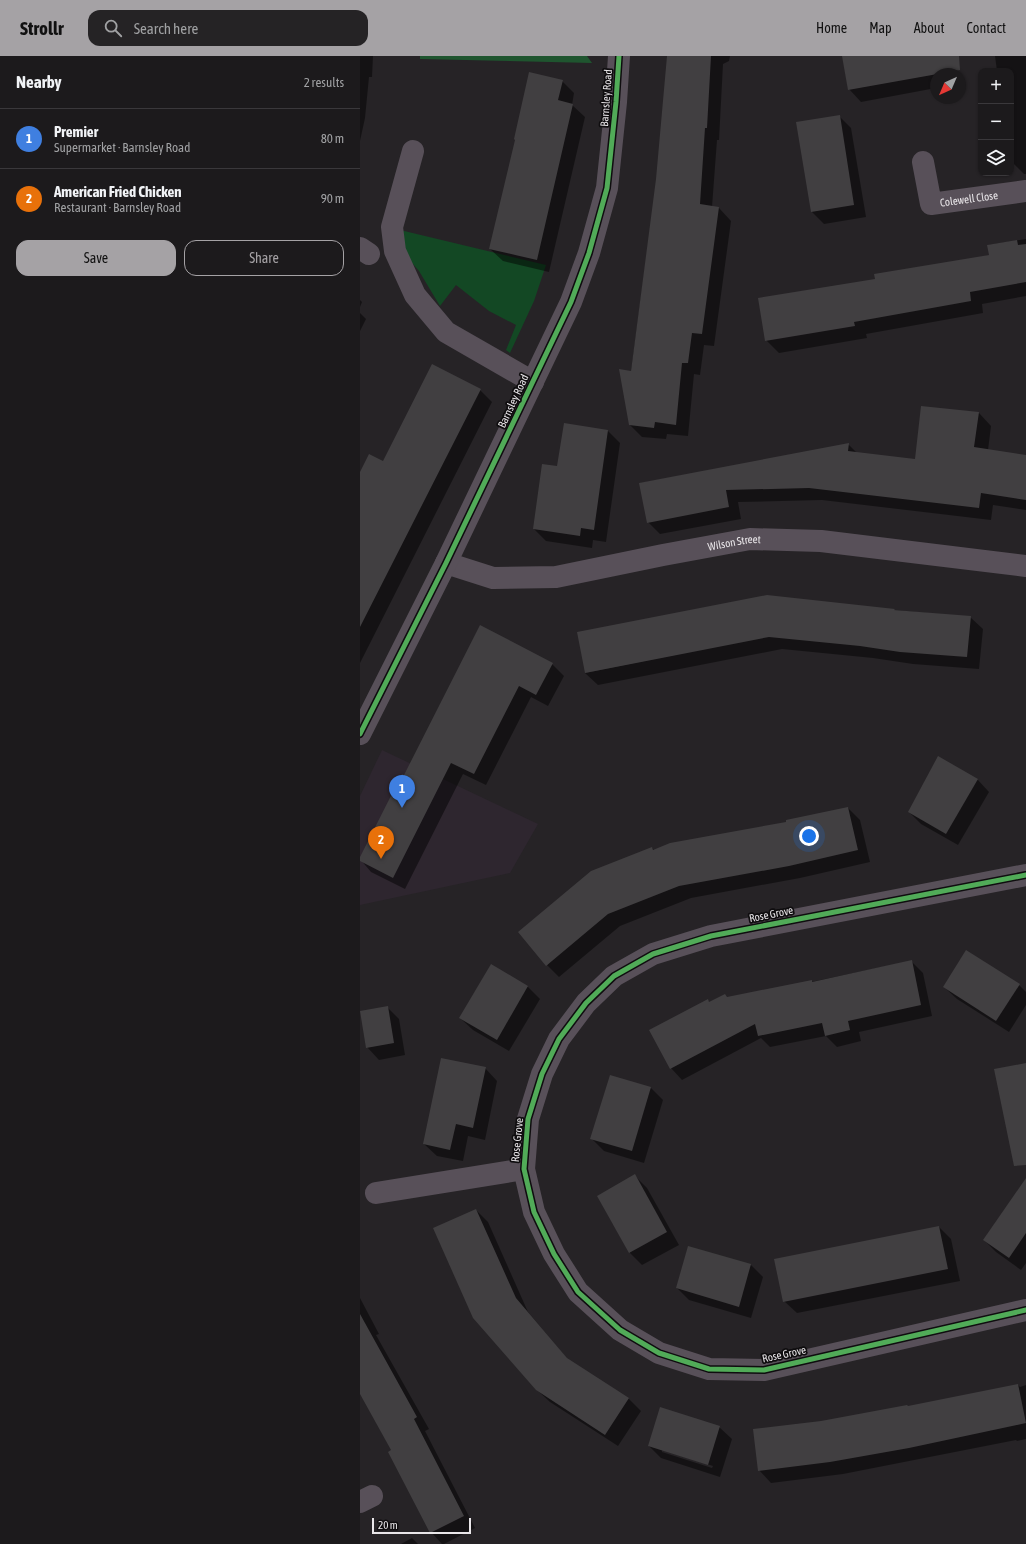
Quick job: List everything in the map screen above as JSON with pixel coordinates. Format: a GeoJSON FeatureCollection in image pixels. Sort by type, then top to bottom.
{"type":"FeatureCollection","features":[{"type":"Feature","properties":{"kind":"street","name":"Barnsley Road"},"geometry":{"type":"LineString","coordinates":[[360,734],[446,563],[571,302],[589,253],[607,188],[619,56]]}},
{"type":"Feature","properties":{"kind":"street"},"geometry":{"type":"LineString","coordinates":[[413,151],[392,227],[395,251],[415,295],[446,332],[533,382]]}},
{"type":"Feature","properties":{"kind":"street","name":"Colewell Close"},"geometry":{"type":"LineString","coordinates":[[923,162],[931,204],[1026,191]]}},
{"type":"Feature","properties":{"kind":"street","name":"Wilson Street"},"geometry":{"type":"LineString","coordinates":[[446,563],[493,578],[556,577],[750,539],[821,541],[1026,566]]}},
{"type":"Feature","properties":{"kind":"street","name":"Rose Grove"},"geometry":{"type":"LineString","coordinates":[[1026,874],[711,936],[653,954],[614,976],[581,1009],[559,1039],[542,1074],[528,1119],[524,1169],[534,1212],[554,1254],[578,1292],[620,1330],[659,1353],[709,1369],[764,1370],[1026,1310]]}},
{"type":"Feature","properties":{"kind":"street","name":"Rose Grove"},"geometry":{"type":"LineString","coordinates":[[376,1193],[524,1169]]}},
{"type":"Feature","properties":{"kind":"shaded area"},"geometry":{"type":"Polygon","coordinates":[[[382,750],[538,824],[510,873],[360,905],[360,796],[382,750]]]}},
{"type":"Feature","properties":{"kind":"green space"},"geometry":{"type":"Polygon","coordinates":[[[420,56],[587,56],[592,63],[420,59],[420,56]]]}},
{"type":"Feature","properties":{"kind":"green space"},"geometry":{"type":"Polygon","coordinates":[[[400,230],[546,265],[534,301],[510,353],[506,350],[516,325],[489,311],[456,285],[440,306],[419,271],[401,250],[400,230]]]}},
{"type":"Feature","properties":{"kind":"building"},"geometry":{"type":"Polygon","coordinates":[[[667,56],[711,56],[707,128],[705,128],[700,204],[719,207],[702,334],[692,333],[688,363],[682,363],[676,425],[655,422],[654,428],[629,425],[619,369],[631,371],[656,179],[667,56]]]}},
{"type":"Feature","properties":{"kind":"building"},"geometry":{"type":"Polygon","coordinates":[[[842,56],[959,56],[960,68],[930,68],[930,75],[848,90],[842,56]]]}},
{"type":"Feature","properties":{"kind":"building"},"geometry":{"type":"Polygon","coordinates":[[[529,72],[563,80],[558,100],[573,104],[537,260],[489,249],[515,140],[529,72]]]}},
{"type":"Feature","properties":{"kind":"building"},"geometry":{"type":"Polygon","coordinates":[[[840,115],[854,205],[811,212],[796,122],[840,115]]]}},
{"type":"Feature","properties":{"kind":"building"},"geometry":{"type":"Polygon","coordinates":[[[1017,240],[1018,245],[1026,244],[1026,282],[970,292],[971,301],[854,322],[855,326],[765,341],[758,298],[875,279],[874,274],[989,255],[987,245],[1017,240]]]}},
{"type":"Feature","properties":{"kind":"building"},"geometry":{"type":"Polygon","coordinates":[[[432,364],[481,389],[360,627],[360,472],[369,454],[383,461],[432,364]]]}},
{"type":"Feature","properties":{"kind":"building"},"geometry":{"type":"Polygon","coordinates":[[[921,406],[979,412],[974,447],[1026,455],[1026,500],[981,493],[979,508],[809,488],[726,490],[729,507],[647,523],[639,483],[849,443],[848,451],[915,459],[921,406]]]}},
{"type":"Feature","properties":{"kind":"building"},"geometry":{"type":"Polygon","coordinates":[[[564,423],[608,430],[594,530],[581,528],[580,536],[533,529],[542,464],[557,466],[564,423]]]}},
{"type":"Feature","properties":{"kind":"building"},"geometry":{"type":"Polygon","coordinates":[[[767,595],[895,609],[894,610],[971,616],[967,657],[900,652],[860,646],[769,637],[585,673],[577,632],[767,595]]]}},
{"type":"Feature","properties":{"kind":"building"},"geometry":{"type":"Polygon","coordinates":[[[480,625],[553,663],[536,695],[519,686],[474,774],[451,763],[393,878],[360,861],[360,857],[402,774],[404,775],[480,625]]]}},
{"type":"Feature","properties":{"kind":"building"},"geometry":{"type":"Polygon","coordinates":[[[938,756],[978,779],[946,834],[908,812],[938,756]]]}},
{"type":"Feature","properties":{"kind":"building"},"geometry":{"type":"Polygon","coordinates":[[[848,807],[858,850],[789,866],[679,886],[608,914],[546,966],[518,932],[591,871],[652,847],[653,850],[670,843],[786,822],[786,820],[848,807]]]}},
{"type":"Feature","properties":{"kind":"building"},"geometry":{"type":"Polygon","coordinates":[[[966,950],[1020,984],[996,1021],[943,987],[966,950]]]}},
{"type":"Feature","properties":{"kind":"building"},"geometry":{"type":"Polygon","coordinates":[[[912,960],[921,1005],[848,1021],[850,1030],[825,1036],[822,1023],[758,1036],[755,1024],[670,1069],[649,1030],[708,999],[709,1002],[725,994],[727,997],[812,980],[812,982],[912,960]]]}},
{"type":"Feature","properties":{"kind":"building"},"geometry":{"type":"Polygon","coordinates":[[[491,964],[528,986],[497,1040],[459,1018],[491,964]]]}},
{"type":"Feature","properties":{"kind":"building"},"geometry":{"type":"Polygon","coordinates":[[[388,1006],[394,1043],[366,1048],[360,1011],[388,1006]]]}},
{"type":"Feature","properties":{"kind":"building"},"geometry":{"type":"Polygon","coordinates":[[[441,1058],[486,1067],[473,1128],[456,1124],[450,1150],[423,1144],[441,1058]]]}},
{"type":"Feature","properties":{"kind":"building"},"geometry":{"type":"Polygon","coordinates":[[[1026,1063],[1026,1165],[1014,1166],[994,1069],[1026,1063]]]}},
{"type":"Feature","properties":{"kind":"building"},"geometry":{"type":"Polygon","coordinates":[[[610,1075],[651,1087],[632,1151],[590,1139],[610,1075]]]}},
{"type":"Feature","properties":{"kind":"building"},"geometry":{"type":"Polygon","coordinates":[[[635,1174],[667,1232],[629,1253],[597,1196],[635,1174]]]}},
{"type":"Feature","properties":{"kind":"building"},"geometry":{"type":"Polygon","coordinates":[[[1026,1178],[1026,1233],[1009,1258],[983,1240],[1026,1178]]]}},
{"type":"Feature","properties":{"kind":"building"},"geometry":{"type":"Polygon","coordinates":[[[476,1209],[516,1298],[567,1358],[629,1398],[605,1435],[536,1390],[473,1318],[433,1228],[476,1209]]]}},
{"type":"Feature","properties":{"kind":"building"},"geometry":{"type":"Polygon","coordinates":[[[939,1226],[948,1269],[783,1302],[774,1259],[939,1226]]]}},
{"type":"Feature","properties":{"kind":"building"},"geometry":{"type":"Polygon","coordinates":[[[688,1246],[751,1264],[739,1307],[676,1288],[688,1246]]]}},
{"type":"Feature","properties":{"kind":"building"},"geometry":{"type":"Polygon","coordinates":[[[360,1314],[417,1417],[414,1419],[464,1516],[430,1533],[388,1452],[391,1450],[360,1394],[360,1314]]]}},
{"type":"Feature","properties":{"kind":"building"},"geometry":{"type":"Polygon","coordinates":[[[1018,1384],[1026,1423],[909,1448],[830,1462],[758,1471],[753,1429],[821,1421],[908,1406],[1018,1384]]]}},
{"type":"Feature","properties":{"kind":"building"},"geometry":{"type":"Polygon","coordinates":[[[660,1407],[720,1426],[708,1465],[648,1446],[660,1407]]]}},
{"type":"Feature","properties":{"kind":"cycle path"},"geometry":{"type":"LineString","coordinates":[[360,734],[446,563],[571,302],[589,253],[607,188],[619,56]]}},
{"type":"Feature","properties":{"kind":"cycle path"},"geometry":{"type":"LineString","coordinates":[[1026,875],[711,936],[653,954],[614,976],[586,1003],[559,1039],[542,1074],[528,1119],[524,1169],[534,1212],[554,1254],[578,1292],[620,1330],[659,1353],[709,1369],[764,1370],[1026,1310]]}},
{"type":"Feature","properties":{"kind":"place","name":"Premier"},"geometry":{"type":"Point","coordinates":[402,808]}},
{"type":"Feature","properties":{"kind":"place","name":"American Fried Chicken"},"geometry":{"type":"Point","coordinates":[381,859]}}]}
